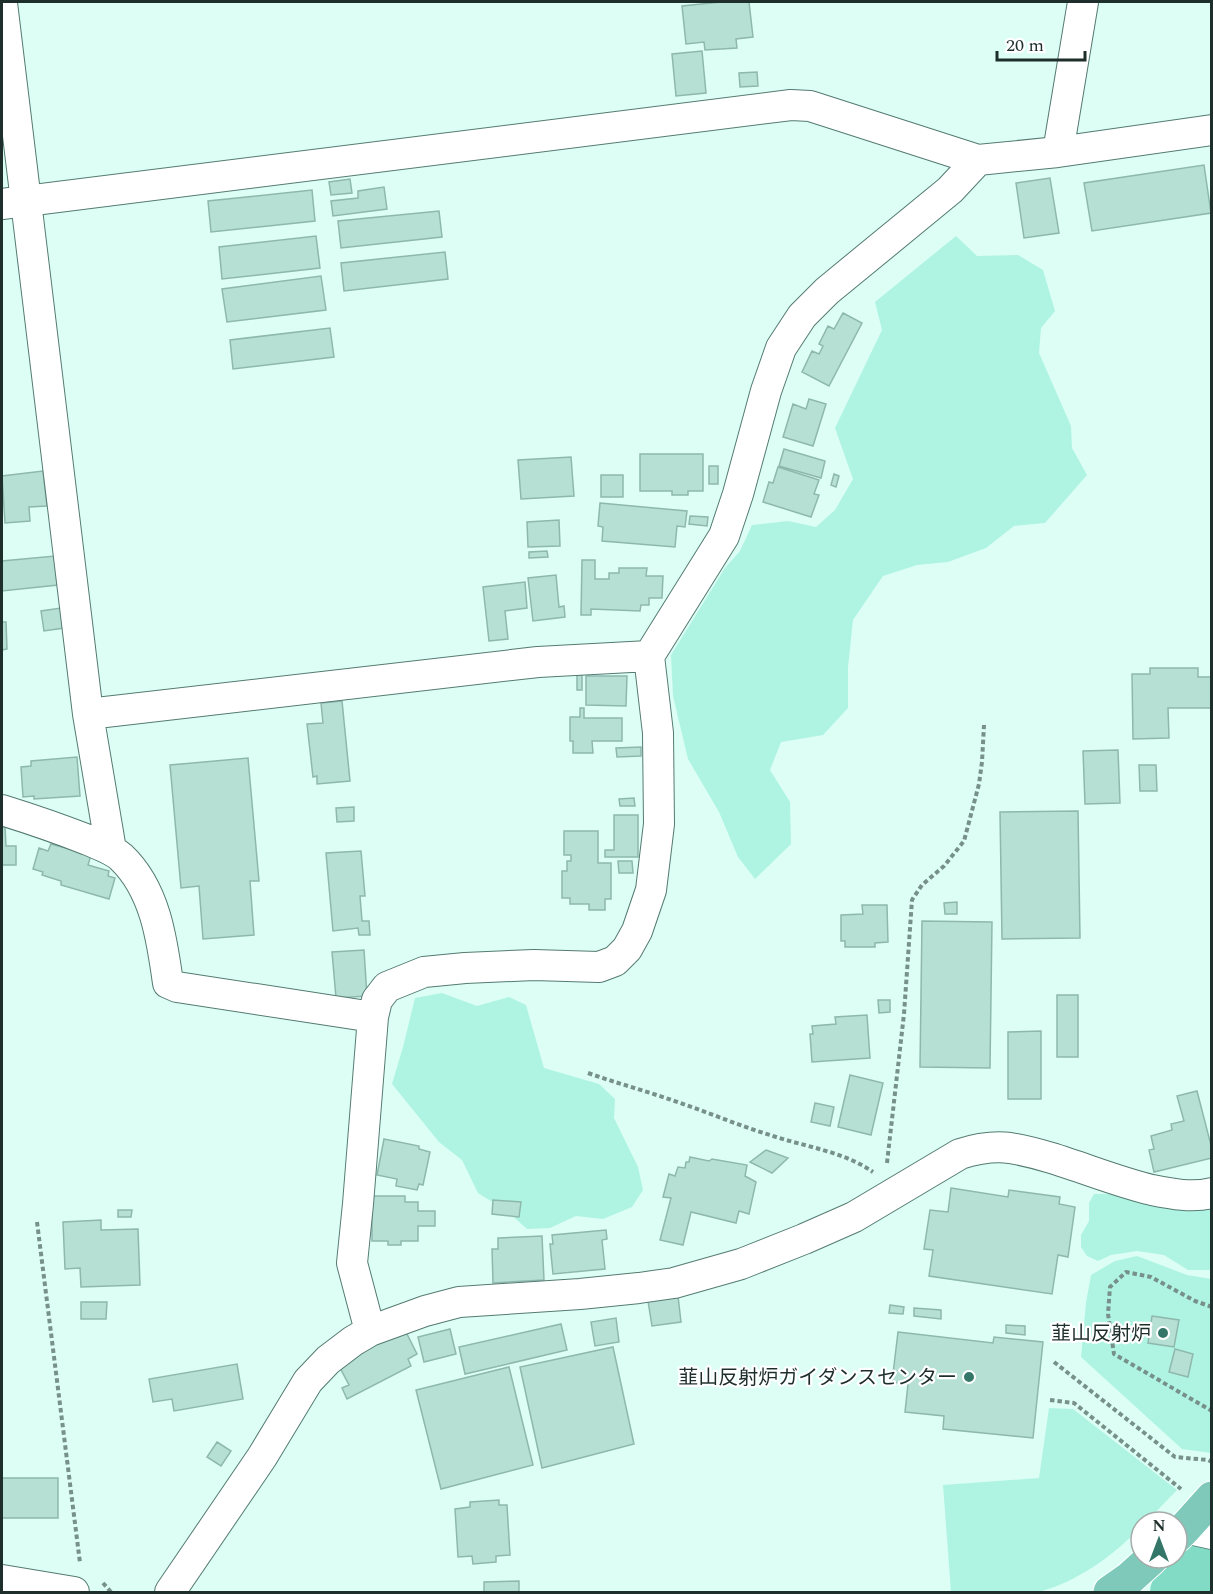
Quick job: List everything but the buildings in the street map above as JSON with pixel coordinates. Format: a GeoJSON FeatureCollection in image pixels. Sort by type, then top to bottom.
{"type":"FeatureCollection","features":[{"type":"Feature","properties":{"kind":"main road"},"geometry":{"type":"LineString","coordinates":[[1110,1593],[1139,1570]]}},
{"type":"Feature","properties":{"kind":"street"},"geometry":{"type":"LineString","coordinates":[[1058,152],[1083,2]]}},
{"type":"Feature","properties":{"kind":"street"},"geometry":{"type":"LineString","coordinates":[[2,3],[14,203],[88,714],[111,850]]}},
{"type":"Feature","properties":{"kind":"street"},"geometry":{"type":"LineString","coordinates":[[14,203],[791,105],[810,106],[978,160],[1058,152],[1212,130]]}},
{"type":"Feature","properties":{"kind":"street"},"geometry":{"type":"LineString","coordinates":[[370,1331],[352,1263],[373,1017],[377,1000],[387,987],[424,972],[534,965],[598,967],[615,961],[627,949],[638,931],[651,890],[659,824],[658,733],[650,656],[724,536],[766,391],[781,348],[802,316],[827,291],[950,190],[978,160]]}},
{"type":"Feature","properties":{"kind":"street"},"geometry":{"type":"LineString","coordinates":[[88,714],[538,662],[650,656]]}},
{"type":"Feature","properties":{"kind":"street"},"geometry":{"type":"LineString","coordinates":[[2,810],[52,826],[111,850],[121,857],[149,897],[158,923],[168,983],[177,987],[373,1017]]}},
{"type":"Feature","properties":{"kind":"street"},"geometry":{"type":"LineString","coordinates":[[170,1593],[262,1457],[308,1381],[328,1360],[370,1331],[425,1311],[459,1302],[580,1294],[674,1282],[741,1263],[854,1217],[887,1189],[975,1149],[1008,1148],[1043,1156],[1140,1187],[1173,1194],[1200,1196],[1212,1193]]}},
{"type":"Feature","properties":{"kind":"street"},"geometry":{"type":"LineString","coordinates":[[2,1580],[85,1580]]}},
{"type":"Feature","properties":{"kind":"path"},"geometry":{"type":"LineString","coordinates":[[887,1189],[887,1165],[904,1014],[912,900],[922,885],[944,866],[964,841],[979,784],[984,725]]}},
{"type":"Feature","properties":{"kind":"path"},"geometry":{"type":"LineString","coordinates":[[588,1073],[680,1102],[763,1133],[831,1151],[864,1165],[887,1189]]}},
{"type":"Feature","properties":{"kind":"path"},"geometry":{"type":"LineString","coordinates":[[37,1222],[79,1562],[85,1580],[104,1584],[111,1593]]}},
{"type":"Feature","properties":{"kind":"path"},"geometry":{"type":"LineString","coordinates":[[1212,1307],[1195,1301],[1151,1277],[1126,1272],[1110,1287],[1108,1314],[1114,1354],[1212,1411]]}},
{"type":"Feature","properties":{"kind":"path"},"geometry":{"type":"LineString","coordinates":[[1054,1362],[1175,1457],[1212,1462]]}},
{"type":"Feature","properties":{"kind":"path"},"geometry":{"type":"LineString","coordinates":[[1050,1400],[1074,1403],[1200,1523]]}},
{"type":"Feature","properties":{"kind":"green space"},"geometry":{"type":"Polygon","coordinates":[[[956,236],[977,256],[1018,255],[1043,270],[1055,311],[1041,328],[1039,353],[1071,426],[1072,448],[1087,475],[1045,523],[1014,526],[986,548],[948,562],[917,565],[883,576],[853,620],[848,667],[848,708],[823,735],[781,742],[770,770],[790,802],[791,844],[755,879],[738,857],[719,812],[688,759],[673,696],[671,655],[725,568],[740,551],[752,525],[788,521],[816,527],[835,510],[853,479],[835,428],[882,330],[875,302],[956,236]]]}},
{"type":"Feature","properties":{"kind":"green space"},"geometry":{"type":"Polygon","coordinates":[[[442,993],[477,1006],[509,997],[526,1005],[544,1068],[599,1084],[615,1099],[614,1118],[638,1167],[643,1190],[632,1207],[603,1219],[576,1216],[550,1228],[527,1229],[507,1211],[478,1193],[462,1160],[439,1142],[392,1084],[415,998],[442,993]]]}},
{"type":"Feature","properties":{"kind":"green space"},"geometry":{"type":"Polygon","coordinates":[[[1094,1194],[1130,1194],[1211,1207],[1211,1270],[1188,1270],[1164,1255],[1137,1251],[1111,1255],[1098,1261],[1087,1256],[1081,1247],[1081,1235],[1089,1221],[1089,1203],[1094,1194]]]}},
{"type":"Feature","properties":{"kind":"green space"},"geometry":{"type":"Polygon","coordinates":[[[1137,1256],[1187,1275],[1211,1279],[1211,1453],[1182,1449],[1081,1357],[1091,1275],[1115,1261],[1137,1256]]]}},
{"type":"Feature","properties":{"kind":"green space"},"geometry":{"type":"Polygon","coordinates":[[[1049,1408],[1073,1409],[1177,1490],[1158,1510],[1129,1510],[1129,1538],[1094,1567],[1066,1582],[1038,1592],[951,1592],[943,1485],[1039,1478],[1049,1408]]]}},
{"type":"Feature","properties":{"kind":"waterway"},"geometry":{"type":"LineString","coordinates":[[1176,1592],[1212,1555]]}},
{"type":"Feature","properties":{"kind":"place","name":"韮山反射炉"},"geometry":{"type":"Point","coordinates":[1163,1333]}},
{"type":"Feature","properties":{"kind":"place","name":"韮山反射炉ガイダンスセンター"},"geometry":{"type":"Point","coordinates":[969,1377]}}]}
